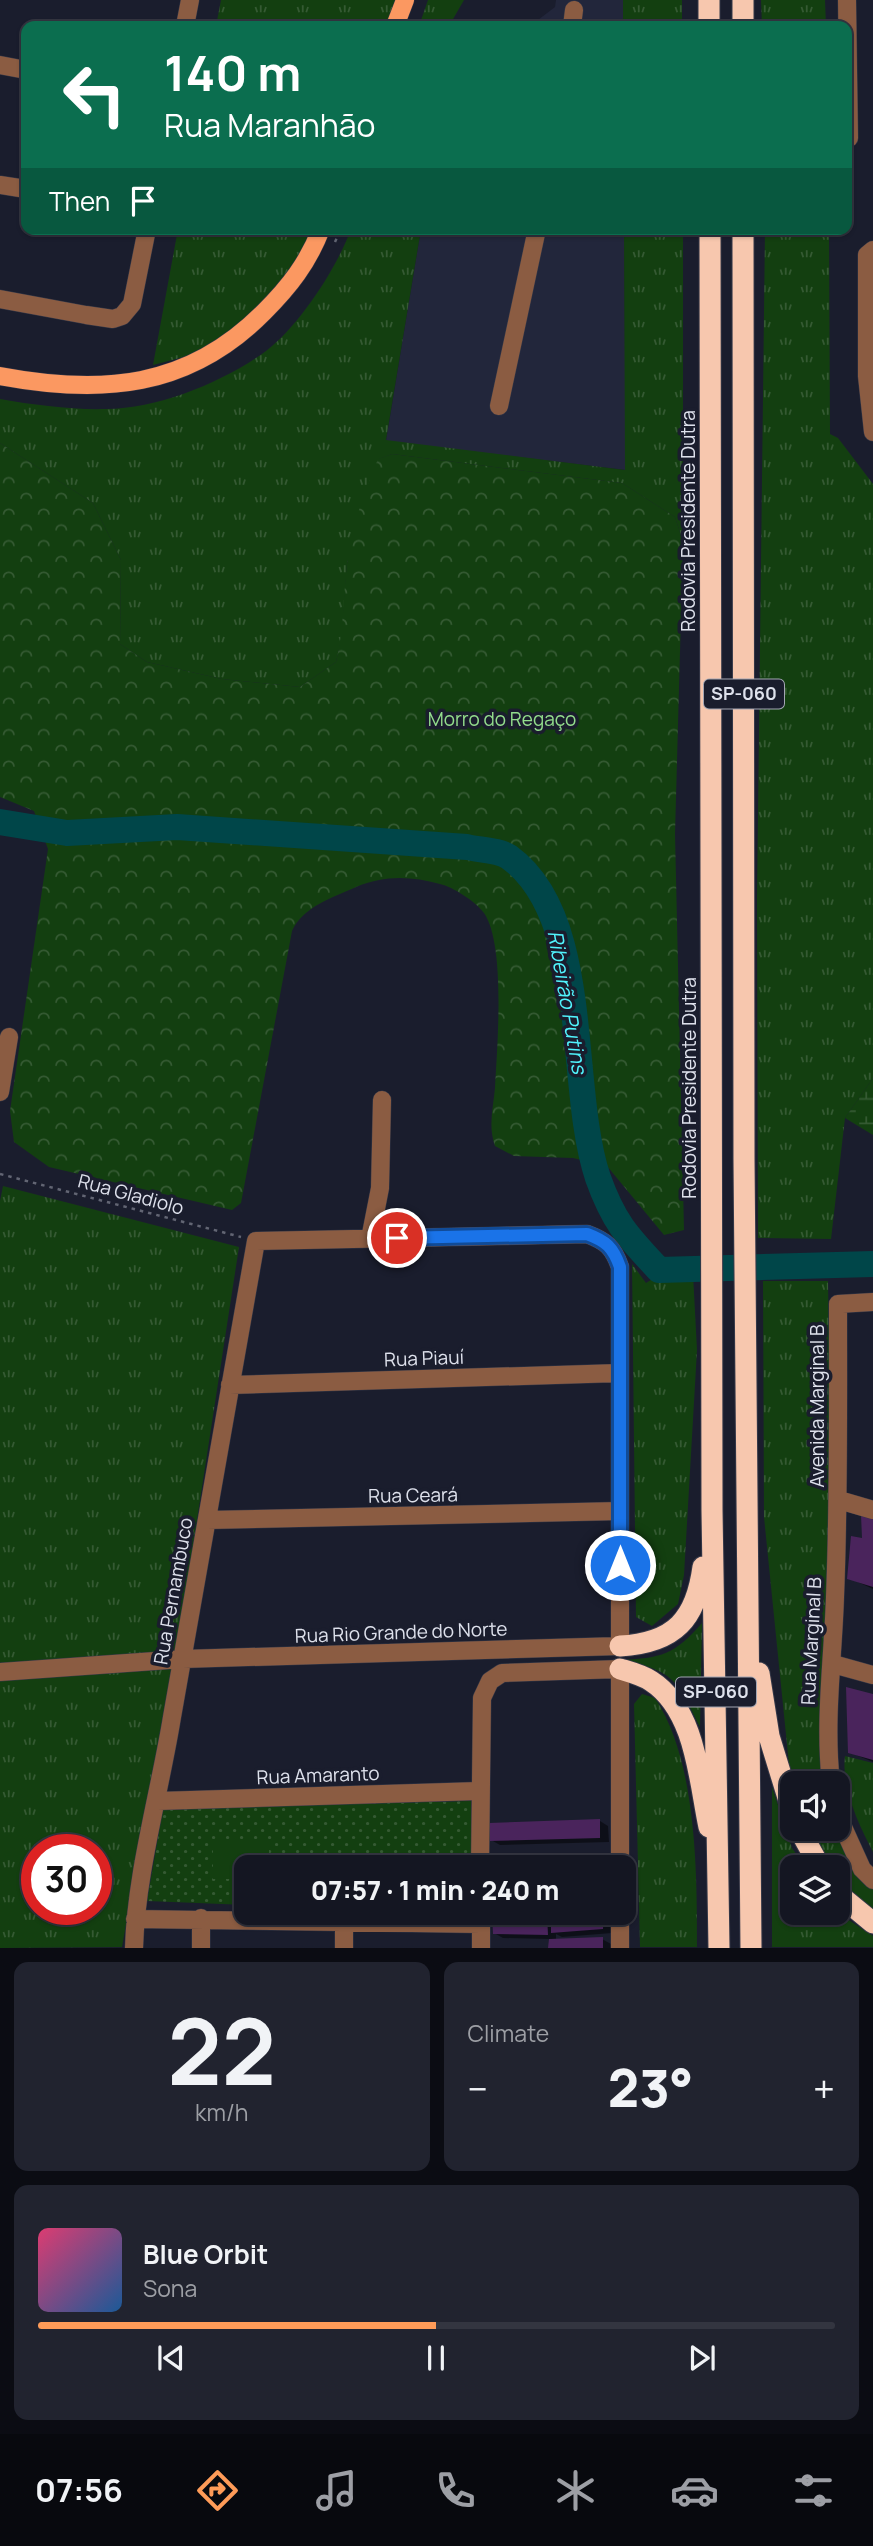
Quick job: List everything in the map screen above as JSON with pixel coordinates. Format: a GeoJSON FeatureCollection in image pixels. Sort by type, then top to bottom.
{"type":"FeatureCollection","features":[{"type":"Feature","properties":{"kind":"highway"},"geometry":{"type":"LineString","coordinates":[[709,0],[709,21]]}},
{"type":"Feature","properties":{"kind":"highway"},"geometry":{"type":"LineString","coordinates":[[743,0],[743,21]]}},
{"type":"Feature","properties":{"kind":"highway","name":"Rodovia Presidente Dutra"},"geometry":{"type":"LineString","coordinates":[[710,235],[712,1510],[720,1874],[719,1948]]}},
{"type":"Feature","properties":{"kind":"highway","name":"SP-060"},"geometry":{"type":"LineString","coordinates":[[743,235],[744,1214],[751,1948]]}},
{"type":"Feature","properties":{"kind":"highway"},"geometry":{"type":"LineString","coordinates":[[620,1646],[638,1645],[664,1637],[687,1619],[699,1598],[712,1510]]}},
{"type":"Feature","properties":{"kind":"highway"},"geometry":{"type":"LineString","coordinates":[[748,1607],[769,1736],[780,1772]]}},
{"type":"Feature","properties":{"kind":"highway"},"geometry":{"type":"LineString","coordinates":[[620,1669],[651,1681],[672,1701],[677,1711],[698,1767],[720,1874]]}},
{"type":"Feature","properties":{"kind":"highway"},"geometry":{"type":"LineString","coordinates":[[850,1904],[873,1923]]}},
{"type":"Feature","properties":{"kind":"main road"},"geometry":{"type":"LineString","coordinates":[[397,21],[405,0]]}},
{"type":"Feature","properties":{"kind":"main road"},"geometry":{"type":"LineString","coordinates":[[0,376],[83,387],[127,383],[155,377],[216,353],[238,339],[282,294],[309,260],[319,235]]}},
{"type":"Feature","properties":{"kind":"street"},"geometry":{"type":"LineString","coordinates":[[186,21],[190,0]]}},
{"type":"Feature","properties":{"kind":"street"},"geometry":{"type":"LineString","coordinates":[[847,0],[847,21]]}},
{"type":"Feature","properties":{"kind":"street"},"geometry":{"type":"LineString","coordinates":[[0,65],[21,68]]}},
{"type":"Feature","properties":{"kind":"street"},"geometry":{"type":"LineString","coordinates":[[0,185],[21,188]]}},
{"type":"Feature","properties":{"kind":"street"},"geometry":{"type":"LineString","coordinates":[[0,299],[86,315],[113,318],[122,316],[132,304],[146,235]]}},
{"type":"Feature","properties":{"kind":"street"},"geometry":{"type":"LineString","coordinates":[[499,406],[536,235]]}},
{"type":"Feature","properties":{"kind":"street"},"geometry":{"type":"LineString","coordinates":[[870,252],[867,376],[872,430]]}},
{"type":"Feature","properties":{"kind":"street"},"geometry":{"type":"LineString","coordinates":[[0,1092],[9,1037]]}},
{"type":"Feature","properties":{"kind":"street"},"geometry":{"type":"LineString","coordinates":[[370,1239],[380,1188],[382,1100]]}},
{"type":"Feature","properties":{"kind":"street"},"geometry":{"type":"LineString","coordinates":[[256,1241],[587,1234],[605,1241],[615,1251],[620,1267],[620,1646]]}},
{"type":"Feature","properties":{"kind":"street","name":"Rua Pernambuco"},"geometry":{"type":"LineString","coordinates":[[134,1948],[135,1919],[256,1241]]}},
{"type":"Feature","properties":{"kind":"street","name":"Avenida Marginal B"},"geometry":{"type":"LineString","coordinates":[[839,1500],[838,1304],[873,1302]]}},
{"type":"Feature","properties":{"kind":"street","name":"Rua Piauí"},"geometry":{"type":"LineString","coordinates":[[230,1385],[619,1373]]}},
{"type":"Feature","properties":{"kind":"street"},"geometry":{"type":"LineString","coordinates":[[839,1500],[873,1510]]}},
{"type":"Feature","properties":{"kind":"street","name":"Rua Marginal B"},"geometry":{"type":"LineString","coordinates":[[830,1771],[827,1719],[833,1664],[839,1500]]}},
{"type":"Feature","properties":{"kind":"street","name":"Rua Ceará"},"geometry":{"type":"LineString","coordinates":[[207,1520],[620,1511]]}},
{"type":"Feature","properties":{"kind":"street","name":"Rua Rio Grande do Norte"},"geometry":{"type":"LineString","coordinates":[[0,1672],[183,1659],[620,1646]]}},
{"type":"Feature","properties":{"kind":"street"},"geometry":{"type":"LineString","coordinates":[[833,1664],[873,1675]]}},
{"type":"Feature","properties":{"kind":"street"},"geometry":{"type":"LineString","coordinates":[[480,1855],[482,1698],[490,1681],[502,1673],[620,1669],[620,1855]]}},
{"type":"Feature","properties":{"kind":"street","name":"Rua Amaranto"},"geometry":{"type":"LineString","coordinates":[[158,1801],[479,1791]]}},
{"type":"Feature","properties":{"kind":"street"},"geometry":{"type":"LineString","coordinates":[[849,1841],[862,1869],[873,1880]]}},
{"type":"Feature","properties":{"kind":"street"},"geometry":{"type":"LineString","coordinates":[[201,1918],[201,1948]]}},
{"type":"Feature","properties":{"kind":"street"},"geometry":{"type":"LineString","coordinates":[[135,1919],[234,1919]]}},
{"type":"Feature","properties":{"kind":"street"},"geometry":{"type":"LineString","coordinates":[[344,1925],[344,1948]]}},
{"type":"Feature","properties":{"kind":"street"},"geometry":{"type":"LineString","coordinates":[[481,1925],[481,1948]]}},
{"type":"Feature","properties":{"kind":"street"},"geometry":{"type":"LineString","coordinates":[[620,1925],[620,1948]]}},
{"type":"Feature","properties":{"kind":"path","name":"Rua Gladiolo"},"geometry":{"type":"LineString","coordinates":[[0,1174],[256,1241]]}},
{"type":"Feature","properties":{"kind":"shaded area"},"geometry":{"type":"Polygon","coordinates":[[[556,0],[623,0],[623,21],[537,21],[555,7],[556,0]]]}},
{"type":"Feature","properties":{"kind":"shaded area"},"geometry":{"type":"Polygon","coordinates":[[[420,235],[624,235],[626,470],[386,441],[420,235]]]}},
{"type":"Feature","properties":{"kind":"green space"},"geometry":{"type":"Polygon","coordinates":[[[221,0],[401,0],[393,21],[217,21],[221,0]]]}},
{"type":"Feature","properties":{"kind":"green space"},"geometry":{"type":"Polygon","coordinates":[[[428,0],[464,0],[452,21],[421,21],[428,0]]]}},
{"type":"Feature","properties":{"kind":"green space"},"geometry":{"type":"Polygon","coordinates":[[[623,0],[682,0],[682,21],[623,21],[623,0]]]}},
{"type":"Feature","properties":{"kind":"green space"},"geometry":{"type":"Polygon","coordinates":[[[761,0],[825,0],[826,21],[762,21],[761,0]]]}},
{"type":"Feature","properties":{"kind":"green space"},"geometry":{"type":"Polygon","coordinates":[[[177,235],[312,235],[282,285],[267,303],[233,333],[190,355],[153,365],[177,235]]]}},
{"type":"Feature","properties":{"kind":"green space"},"geometry":{"type":"Polygon","coordinates":[[[349,235],[420,235],[386,440],[625,470],[624,235],[683,235],[683,542],[675,517],[622,483],[392,454],[379,459],[347,563],[342,636],[336,662],[300,687],[222,679],[147,662],[120,644],[121,560],[93,503],[0,443],[0,399],[66,408],[127,407],[169,398],[211,383],[249,362],[279,340],[316,295],[349,235]]]}},
{"type":"Feature","properties":{"kind":"green space"},"geometry":{"type":"Polygon","coordinates":[[[765,235],[829,235],[830,434],[838,438],[873,484],[873,1078],[845,1118],[831,1239],[758,1238],[757,898],[765,235]]]}},
{"type":"Feature","properties":{"kind":"green space","name":"Morro do Regaço"},"geometry":{"type":"Polygon","coordinates":[[[0,443],[93,503],[121,560],[120,644],[147,662],[222,679],[300,687],[336,662],[352,537],[378,459],[392,454],[622,483],[675,517],[683,542],[675,834],[684,1230],[664,1235],[607,1166],[573,1158],[514,1156],[495,1146],[491,1124],[499,998],[491,928],[484,913],[463,895],[445,886],[419,879],[398,878],[366,883],[311,909],[303,915],[292,931],[241,1203],[232,1210],[49,1167],[14,1142],[10,1111],[48,849],[34,811],[0,797],[0,443]]]}},
{"type":"Feature","properties":{"kind":"green space"},"geometry":{"type":"Polygon","coordinates":[[[873,1078],[873,1135],[845,1118],[873,1078]]]}},
{"type":"Feature","properties":{"kind":"green space"},"geometry":{"type":"Polygon","coordinates":[[[3,1186],[239,1247],[192,1552],[122,1947],[0,1948],[0,1201],[3,1186]]]}},
{"type":"Feature","properties":{"kind":"green space"},"geometry":{"type":"Polygon","coordinates":[[[632,1264],[646,1283],[657,1276],[693,1274],[697,1350],[684,1575],[678,1604],[652,1626],[636,1617],[632,1264]]]}},
{"type":"Feature","properties":{"kind":"green space"},"geometry":{"type":"Polygon","coordinates":[[[763,1281],[828,1281],[831,1485],[825,1771],[790,1771],[764,1517],[763,1281]]]}},
{"type":"Feature","properties":{"kind":"green space"},"geometry":{"type":"Polygon","coordinates":[[[702,1623],[700,1727],[672,1680],[652,1668],[620,1660],[666,1653],[683,1642],[702,1623]]]}},
{"type":"Feature","properties":{"kind":"green space"},"geometry":{"type":"Polygon","coordinates":[[[642,1694],[655,1698],[669,1724],[687,1785],[695,1852],[697,1947],[640,1947],[634,1704],[642,1694]]]}},
{"type":"Feature","properties":{"kind":"green space"},"geometry":{"type":"Polygon","coordinates":[[[845,1756],[873,1763],[873,1852],[850,1799],[850,1771],[844,1771],[845,1756]]]}},
{"type":"Feature","properties":{"kind":"green space"},"geometry":{"type":"Polygon","coordinates":[[[772,1787],[780,1811],[780,1841],[790,1841],[797,1855],[780,1855],[780,1925],[850,1925],[850,1921],[873,1936],[873,1947],[772,1947],[772,1787]]]}},
{"type":"Feature","properties":{"kind":"green space"},"geometry":{"type":"Polygon","coordinates":[[[471,1801],[471,1855],[234,1855],[234,1904],[147,1901],[163,1808],[471,1801]]]}},
{"type":"Feature","properties":{"kind":"green space"},"geometry":{"type":"Polygon","coordinates":[[[812,1841],[845,1841],[873,1886],[873,1911],[850,1894],[850,1855],[821,1855],[812,1841]]]}},
{"type":"Feature","properties":{"kind":"green space"},"geometry":{"type":"Polygon","coordinates":[[[213,1843],[269,1843],[269,1855],[234,1855],[234,1879],[213,1879],[213,1843]]]}},
{"type":"Feature","properties":{"kind":"building"},"geometry":{"type":"Polygon","coordinates":[[[861,1515],[873,1517],[873,1587],[847,1579],[851,1536],[862,1538],[861,1515]]]}},
{"type":"Feature","properties":{"kind":"building"},"geometry":{"type":"Polygon","coordinates":[[[846,1687],[873,1694],[873,1760],[848,1753],[846,1687]]]}},
{"type":"Feature","properties":{"kind":"building"},"geometry":{"type":"Polygon","coordinates":[[[600,1819],[600,1838],[490,1841],[489,1823],[600,1819]]]}},
{"type":"Feature","properties":{"kind":"building"},"geometry":{"type":"Polygon","coordinates":[[[493,1925],[548,1925],[548,1935],[493,1934],[493,1925]]]}},
{"type":"Feature","properties":{"kind":"building"},"geometry":{"type":"Polygon","coordinates":[[[551,1925],[603,1925],[603,1929],[551,1933],[551,1925]]]}},
{"type":"Feature","properties":{"kind":"building"},"geometry":{"type":"Polygon","coordinates":[[[603,1937],[603,1948],[548,1948],[549,1939],[603,1937]]]}},
{"type":"Feature","properties":{"kind":"waterway","name":"Ribeirão Putins"},"geometry":{"type":"LineString","coordinates":[[0,822],[67,833],[177,827],[467,847],[509,857],[536,885],[554,920],[566,961],[589,1141],[598,1178],[616,1218],[639,1248],[659,1270],[873,1264]]}},
{"type":"Feature","properties":{"kind":"route"},"geometry":{"type":"LineString","coordinates":[[397,1238],[587,1234],[605,1241],[615,1251],[620,1267],[620,1565]]}}]}
